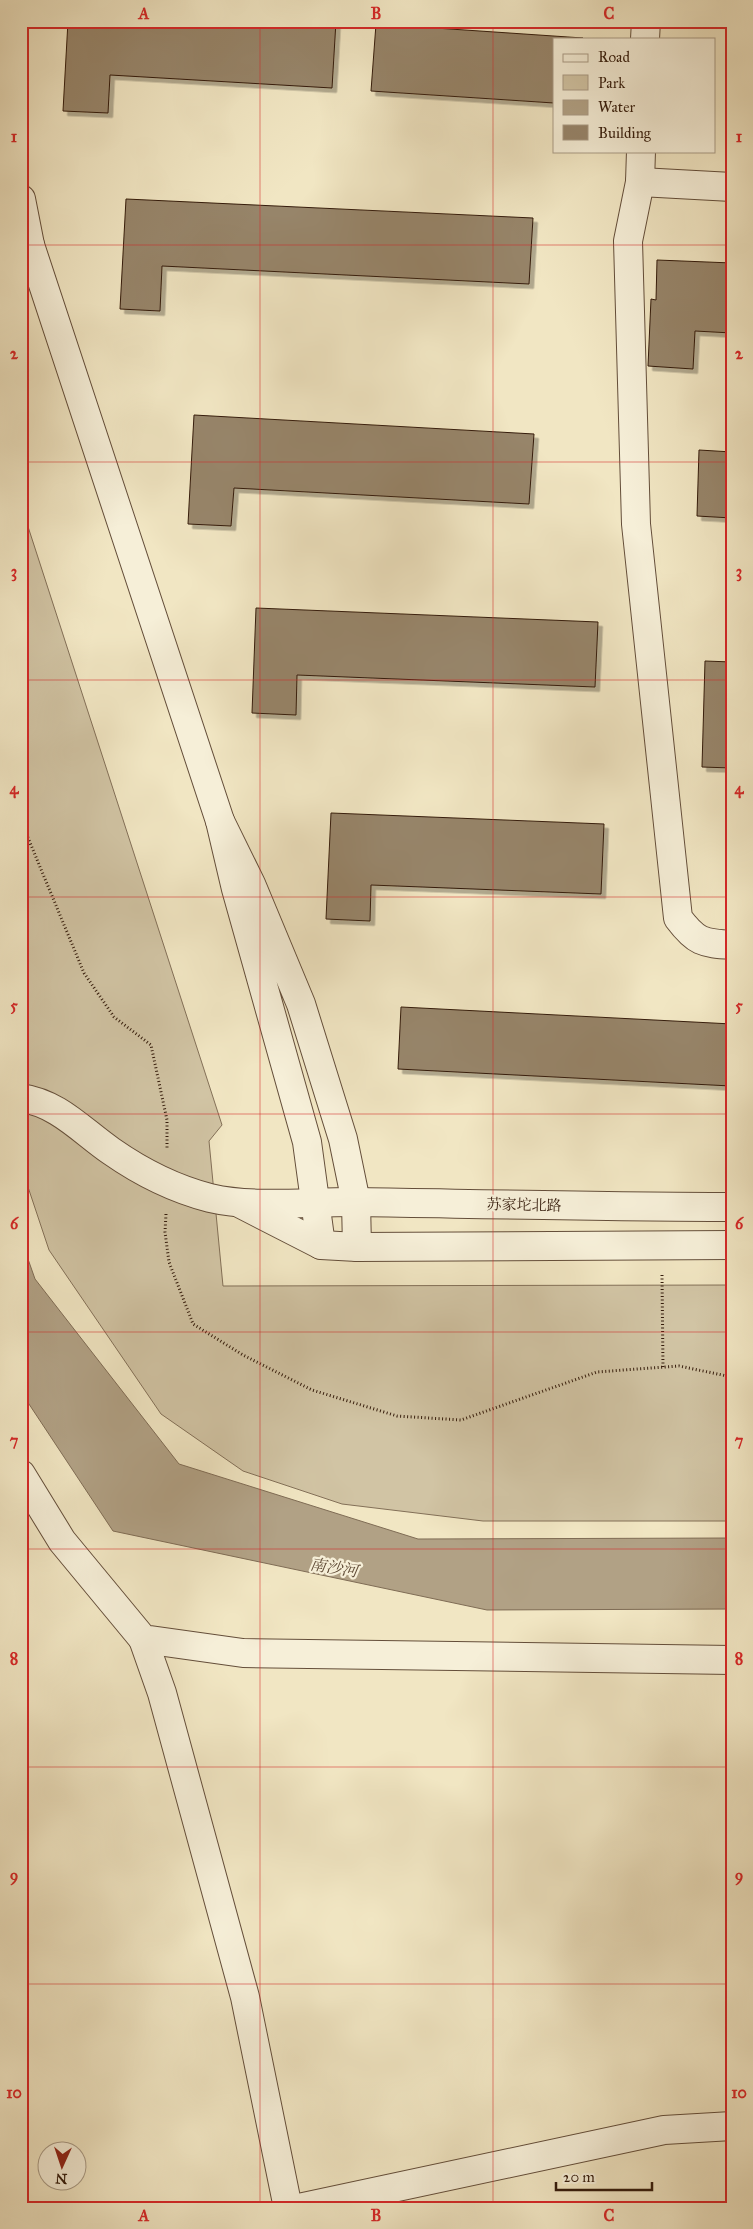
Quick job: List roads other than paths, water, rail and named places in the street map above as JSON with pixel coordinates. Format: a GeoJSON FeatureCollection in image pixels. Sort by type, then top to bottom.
{"type":"FeatureCollection","features":[{"type":"Feature","properties":{"kind":"street"},"geometry":{"type":"LineString","coordinates":[[645,38],[646,21]]}},
{"type":"Feature","properties":{"kind":"street"},"geometry":{"type":"LineString","coordinates":[[641,152],[640,182],[628,241],[636,524],[678,918],[692,936],[709,944],[732,945]]}},
{"type":"Feature","properties":{"kind":"street"},"geometry":{"type":"LineString","coordinates":[[640,182],[732,187]]}},
{"type":"Feature","properties":{"kind":"street"},"geometry":{"type":"LineString","coordinates":[[21,199],[26,238],[220,821],[236,889],[307,1142],[321,1245]]}},
{"type":"Feature","properties":{"kind":"street"},"geometry":{"type":"LineString","coordinates":[[220,821],[251,884],[301,1004],[343,1139],[356,1202],[357,1247]]}},
{"type":"Feature","properties":{"kind":"street"},"geometry":{"type":"LineString","coordinates":[[21,1098],[53,1108],[142,1171],[182,1189],[238,1203],[321,1245],[357,1247],[732,1245]]}},
{"type":"Feature","properties":{"kind":"street","name":"苏家坨北路"},"geometry":{"type":"LineString","coordinates":[[238,1203],[356,1202],[609,1207],[732,1207]]}},
{"type":"Feature","properties":{"kind":"street"},"geometry":{"type":"LineString","coordinates":[[21,1474],[62,1541],[143,1639],[162,1693],[245,1997],[288,2208]]}},
{"type":"Feature","properties":{"kind":"street"},"geometry":{"type":"LineString","coordinates":[[143,1639],[242,1653],[732,1660]]}},
{"type":"Feature","properties":{"kind":"street"},"geometry":{"type":"LineString","coordinates":[[299,2208],[664,2130],[732,2126]]}},
{"type":"Feature","properties":{"kind":"water","name":"南沙河"},"geometry":{"type":"Polygon","coordinates":[[[21,1239],[35,1279],[179,1464],[418,1539],[732,1538],[732,1609],[487,1610],[113,1531],[21,1392],[21,1239]]]}}]}
